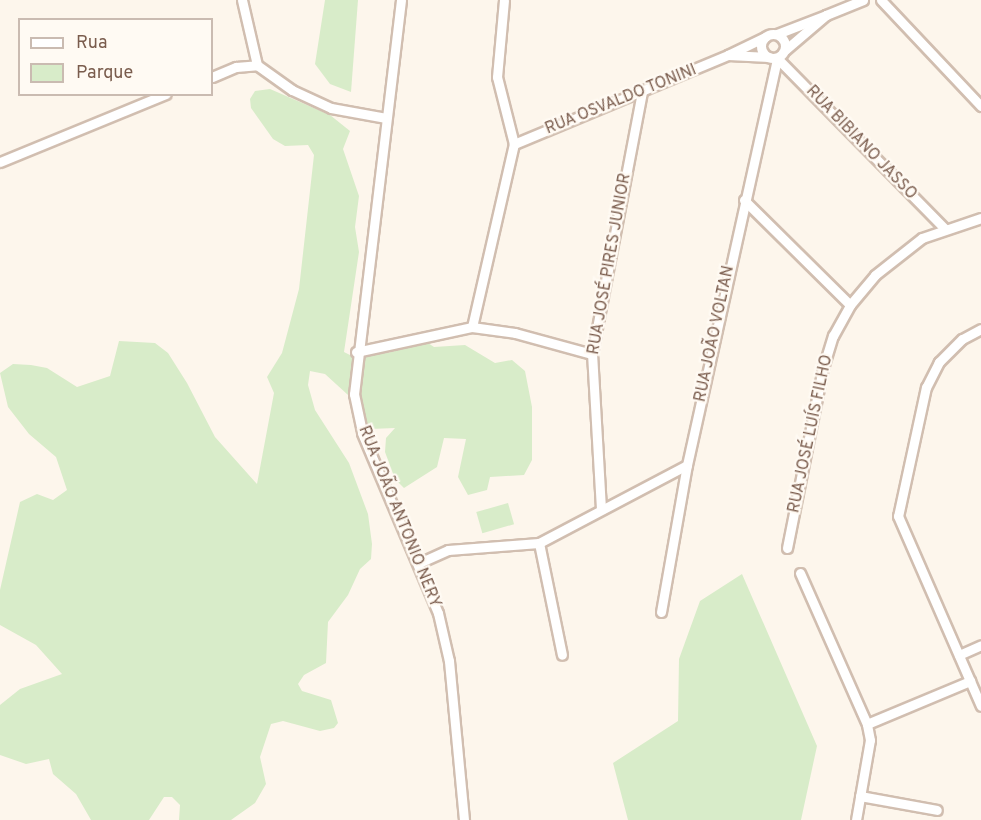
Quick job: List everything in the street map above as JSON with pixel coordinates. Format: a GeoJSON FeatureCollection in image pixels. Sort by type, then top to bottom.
{"type":"FeatureCollection","features":[{"type":"Feature","properties":{"kind":"street"},"geometry":{"type":"LineString","coordinates":[[242,0],[257,65],[292,90],[331,108],[386,118]]}},
{"type":"Feature","properties":{"kind":"street","name":"RUA JOÃO ANTONIO NERY"},"geometry":{"type":"LineString","coordinates":[[401,0],[356,352],[354,394],[362,434],[419,563],[438,613],[449,661],[464,820]]}},
{"type":"Feature","properties":{"kind":"street"},"geometry":{"type":"LineString","coordinates":[[472,327],[514,144],[497,77],[505,0]]}},
{"type":"Feature","properties":{"kind":"street","name":"RUA OSVALDO TONINI"},"geometry":{"type":"LineString","coordinates":[[514,144],[642,92],[765,37],[863,0]]}},
{"type":"Feature","properties":{"kind":"street"},"geometry":{"type":"LineString","coordinates":[[881,0],[981,106]]}},
{"type":"Feature","properties":{"kind":"street","name":"RUA OSVALDO TONINI"},"geometry":{"type":"LineString","coordinates":[[728,55],[773,57],[785,50],[826,15]]}},
{"type":"Feature","properties":{"kind":"street"},"geometry":{"type":"LineString","coordinates":[[777,34],[784,38],[785,50]]}},
{"type":"Feature","properties":{"kind":"street"},"geometry":{"type":"LineString","coordinates":[[765,37],[761,48],[773,57]]}},
{"type":"Feature","properties":{"kind":"street","name":"RUA JOÃO VOLTAN"},"geometry":{"type":"LineString","coordinates":[[661,612],[687,465],[773,57]]}},
{"type":"Feature","properties":{"kind":"street","name":"RUA BIBIANO JASSO"},"geometry":{"type":"LineString","coordinates":[[773,57],[945,229]]}},
{"type":"Feature","properties":{"kind":"street"},"geometry":{"type":"LineString","coordinates":[[213,77],[257,65]]}},
{"type":"Feature","properties":{"kind":"street","name":"RUA JOSÉ PIRES JUNIOR"},"geometry":{"type":"LineString","coordinates":[[601,509],[592,354],[642,92]]}},
{"type":"Feature","properties":{"kind":"street"},"geometry":{"type":"LineString","coordinates":[[0,162],[161,96]]}},
{"type":"Feature","properties":{"kind":"street"},"geometry":{"type":"LineString","coordinates":[[744,200],[850,304]]}},
{"type":"Feature","properties":{"kind":"street","name":"RUA JOSÉ LUÍS FILHO"},"geometry":{"type":"LineString","coordinates":[[787,548],[823,368],[833,336],[850,304],[899,254],[945,229],[981,218]]}},
{"type":"Feature","properties":{"kind":"street"},"geometry":{"type":"LineString","coordinates":[[356,352],[472,327],[515,333],[592,354]]}},
{"type":"Feature","properties":{"kind":"street"},"geometry":{"type":"LineString","coordinates":[[981,329],[962,339],[939,362],[926,387],[898,516],[981,706]]}},
{"type":"Feature","properties":{"kind":"street"},"geometry":{"type":"LineString","coordinates":[[419,563],[448,550],[539,543],[687,465]]}},
{"type":"Feature","properties":{"kind":"street"},"geometry":{"type":"LineString","coordinates":[[539,543],[562,656]]}},
{"type":"Feature","properties":{"kind":"street"},"geometry":{"type":"LineString","coordinates":[[800,573],[867,724],[870,740],[856,820]]}},
{"type":"Feature","properties":{"kind":"street"},"geometry":{"type":"LineString","coordinates":[[959,655],[981,645]]}},
{"type":"Feature","properties":{"kind":"street"},"geometry":{"type":"LineString","coordinates":[[867,724],[970,681]]}},
{"type":"Feature","properties":{"kind":"street"},"geometry":{"type":"LineString","coordinates":[[860,796],[937,810]]}},
{"type":"Feature","properties":{"kind":"green space"},"geometry":{"type":"Polygon","coordinates":[[[325,0],[358,0],[351,92],[330,84],[315,64],[325,0]]]}},
{"type":"Feature","properties":{"kind":"green space"},"geometry":{"type":"Polygon","coordinates":[[[270,89],[330,115],[350,131],[343,149],[359,196],[355,227],[359,252],[344,352],[350,355],[387,353],[428,343],[434,347],[465,345],[495,363],[512,360],[525,371],[532,407],[532,460],[524,475],[490,477],[487,490],[468,495],[458,477],[466,439],[444,438],[437,467],[404,488],[395,479],[385,452],[386,438],[395,428],[370,429],[359,405],[325,374],[310,371],[308,385],[315,410],[349,463],[368,514],[372,544],[371,559],[360,569],[348,595],[328,622],[326,663],[304,675],[298,684],[302,691],[331,700],[338,723],[334,728],[320,731],[283,721],[271,724],[260,757],[266,784],[255,803],[231,820],[179,820],[180,805],[172,797],[164,797],[149,820],[91,820],[76,794],[53,774],[49,759],[26,764],[0,755],[0,705],[20,689],[62,674],[36,645],[0,625],[0,590],[20,502],[37,494],[53,500],[67,490],[56,457],[29,434],[8,407],[0,373],[13,364],[31,365],[47,368],[77,387],[110,376],[119,341],[155,343],[168,353],[187,383],[215,437],[257,484],[274,393],[267,377],[282,353],[299,289],[314,155],[308,145],[285,146],[273,139],[251,108],[250,99],[255,91],[270,89]]]}},
{"type":"Feature","properties":{"kind":"green space"},"geometry":{"type":"Polygon","coordinates":[[[508,503],[514,524],[482,533],[476,512],[508,503]]]}},
{"type":"Feature","properties":{"kind":"green space"},"geometry":{"type":"Polygon","coordinates":[[[742,574],[817,746],[801,820],[628,820],[613,763],[678,721],[679,659],[700,601],[742,574]]]}}]}
